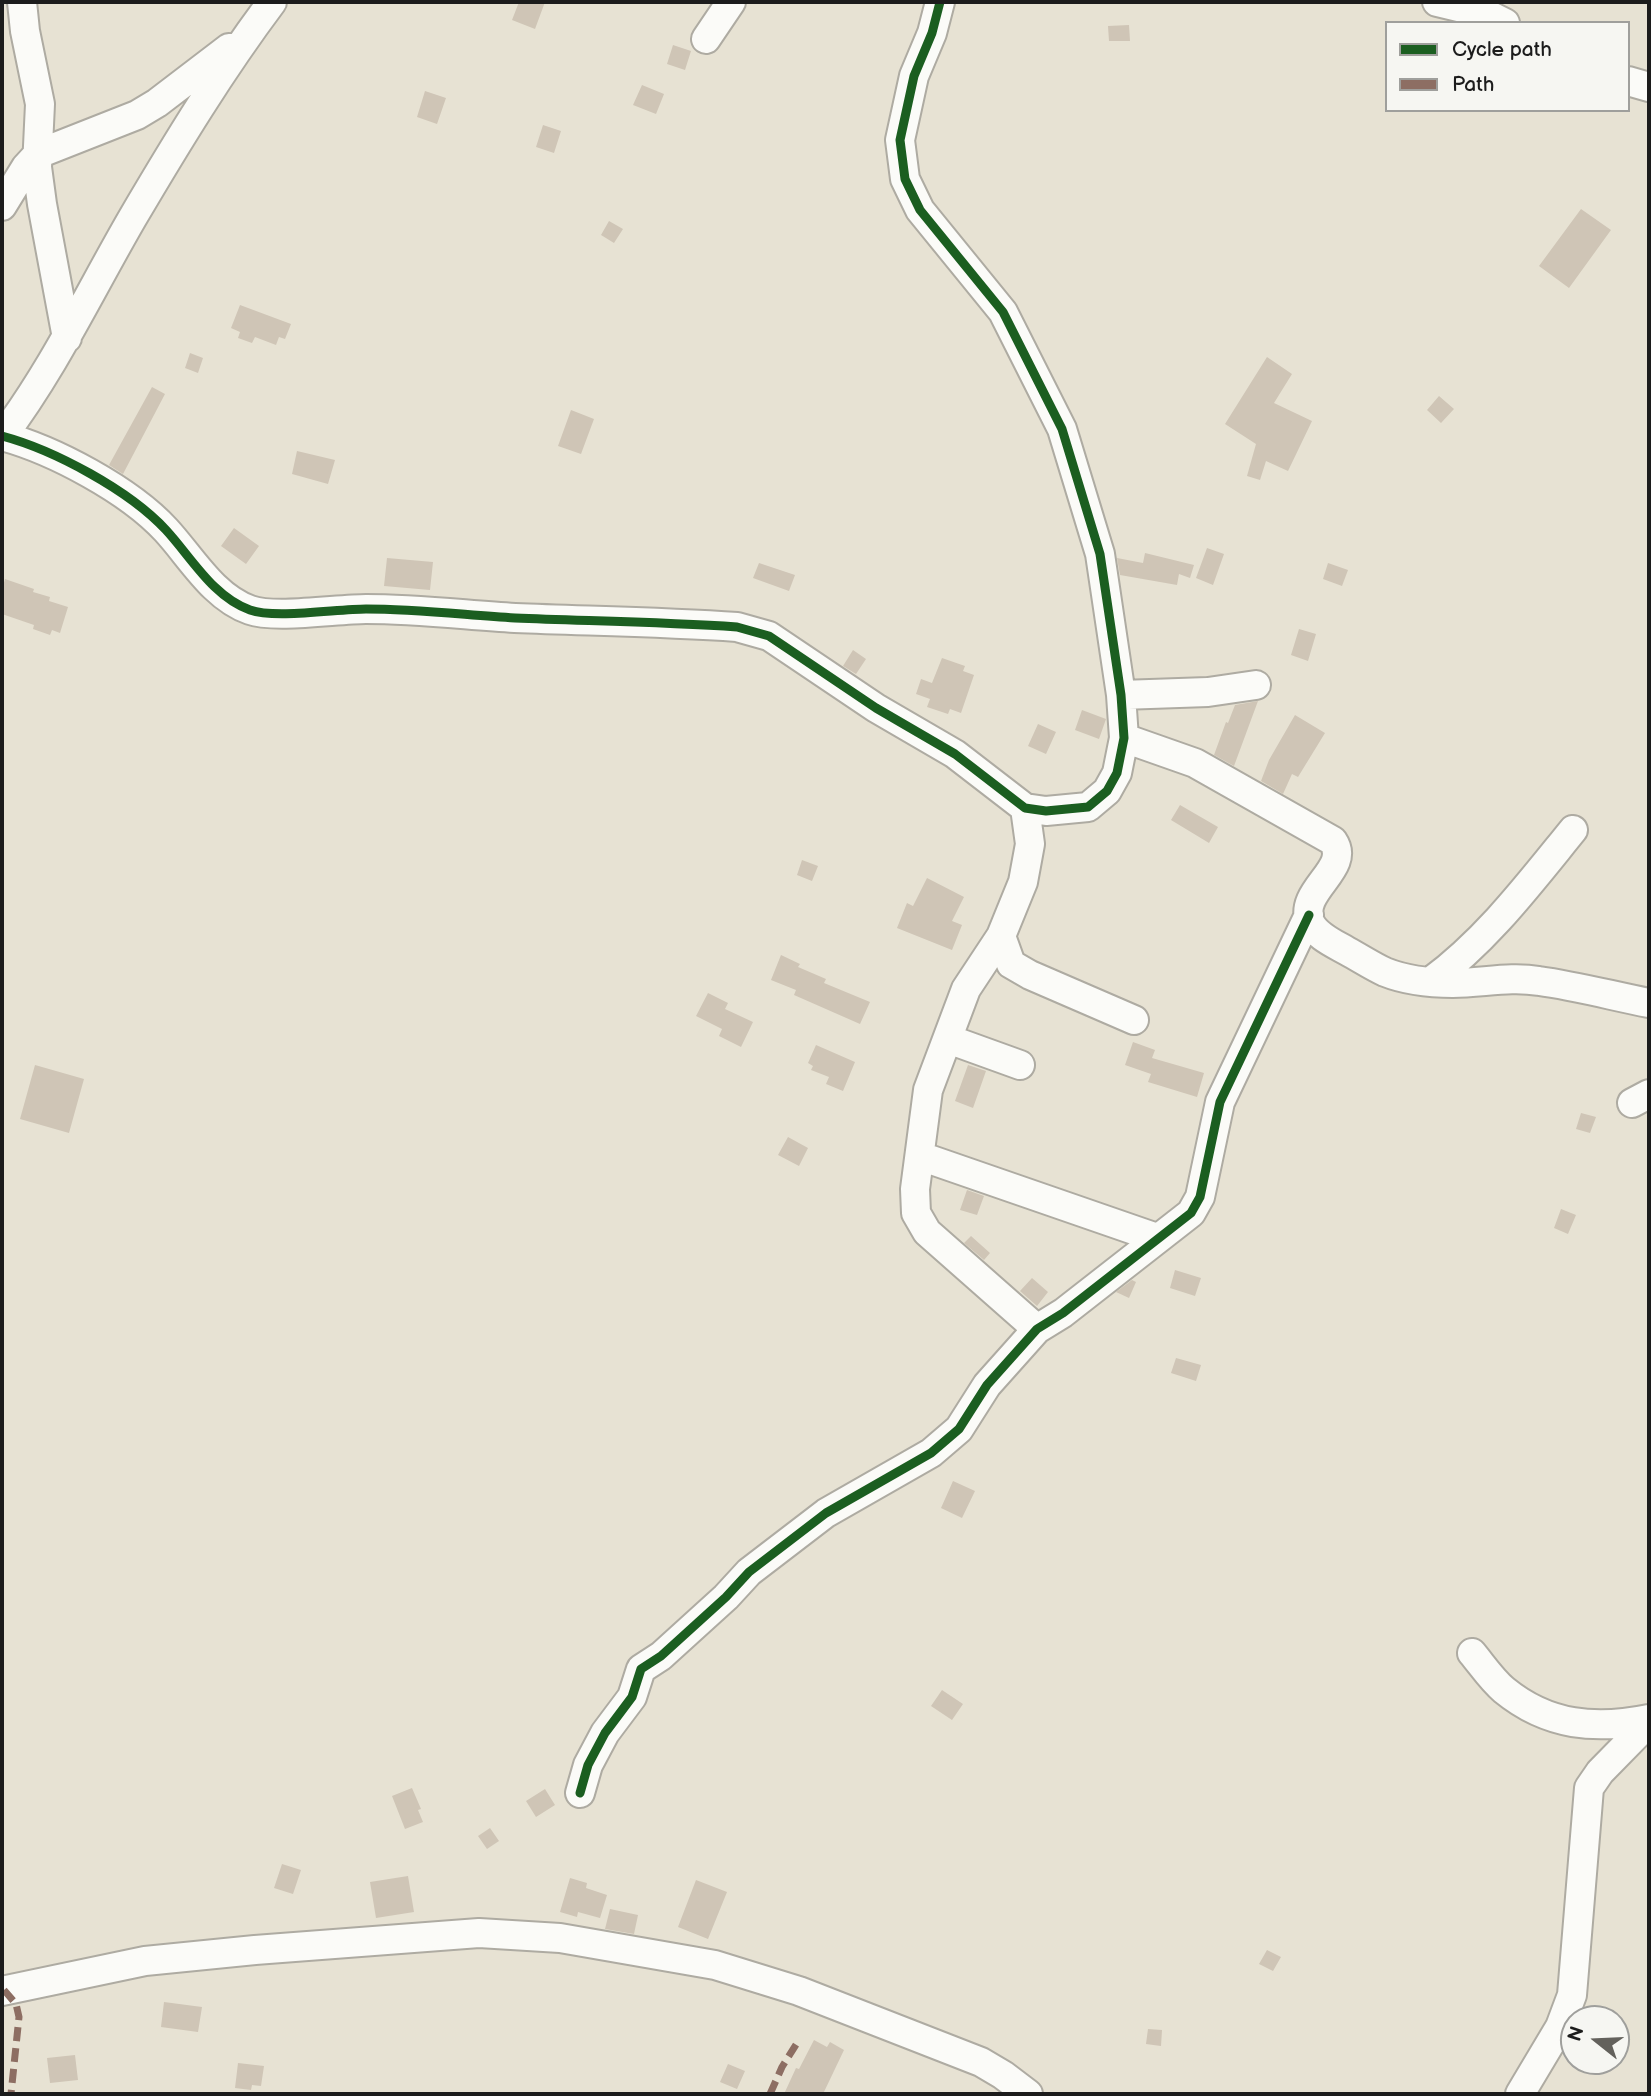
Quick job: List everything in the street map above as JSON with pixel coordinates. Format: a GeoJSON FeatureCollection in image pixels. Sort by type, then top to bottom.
{"type":"FeatureCollection","features":[{"type":"Feature","properties":{"kind":"street"},"geometry":{"type":"LineString","coordinates":[[22,2],[40,104],[37,167],[67,338]]}},
{"type":"Feature","properties":{"kind":"street"},"geometry":{"type":"LineString","coordinates":[[272,2],[246,37],[133,218],[67,338],[2,436],[32,444],[84,471],[136,503],[166,529],[204,575],[230,599],[250,610],[267,613],[366,609],[737,627],[769,636],[876,708],[955,754],[1025,808],[1046,811],[1088,807],[1107,791],[1116,773],[1124,738],[1121,695],[1101,554],[1062,429],[1003,312],[920,209],[905,179],[901,140],[914,76],[932,33],[940,2]]}},
{"type":"Feature","properties":{"kind":"street"},"geometry":{"type":"LineString","coordinates":[[706,39],[730,2]]}},
{"type":"Feature","properties":{"kind":"street"},"geometry":{"type":"LineString","coordinates":[[1437,2],[1487,14],[1501,21]]}},
{"type":"Feature","properties":{"kind":"street"},"geometry":{"type":"LineString","coordinates":[[2,206],[26,167],[38,154],[137,115],[246,37]]}},
{"type":"Feature","properties":{"kind":"street"},"geometry":{"type":"LineString","coordinates":[[1630,82],[1649,87]]}},
{"type":"Feature","properties":{"kind":"street"},"geometry":{"type":"LineString","coordinates":[[1121,695],[1208,692],[1256,685]]}},
{"type":"Feature","properties":{"kind":"street"},"geometry":{"type":"LineString","coordinates":[[1124,738],[1195,763],[1333,841],[1338,848],[1338,858],[1310,901],[1310,922],[1316,931],[1328,940],[1386,972],[1430,982],[1456,984],[1509,978],[1538,981],[1649,1003]]}},
{"type":"Feature","properties":{"kind":"street"},"geometry":{"type":"LineString","coordinates":[[1025,808],[1030,844],[1023,882],[1001,936],[966,989],[928,1090],[915,1189],[916,1213],[927,1232],[1037,1329]]}},
{"type":"Feature","properties":{"kind":"street"},"geometry":{"type":"LineString","coordinates":[[1030,844],[1068,810]]}},
{"type":"Feature","properties":{"kind":"street"},"geometry":{"type":"LineString","coordinates":[[1430,982],[1469,951],[1495,924],[1573,830]]}},
{"type":"Feature","properties":{"kind":"street"},"geometry":{"type":"LineString","coordinates":[[580,1793],[587,1765],[605,1733],[632,1697],[641,1669],[661,1656],[726,1597],[749,1572],[826,1513],[931,1453],[959,1429],[987,1385],[1037,1329],[1063,1313],[1191,1213],[1200,1197],[1220,1102],[1309,915]]}},
{"type":"Feature","properties":{"kind":"street"},"geometry":{"type":"LineString","coordinates":[[1001,936],[1011,964],[1030,975],[1134,1020]]}},
{"type":"Feature","properties":{"kind":"street"},"geometry":{"type":"LineString","coordinates":[[948,1039],[1020,1065]]}},
{"type":"Feature","properties":{"kind":"street"},"geometry":{"type":"LineString","coordinates":[[919,1156],[1157,1238]]}},
{"type":"Feature","properties":{"kind":"street"},"geometry":{"type":"LineString","coordinates":[[1472,1653],[1502,1689],[1525,1705],[1551,1716],[1598,1726],[1649,1721]]}},
{"type":"Feature","properties":{"kind":"street"},"geometry":{"type":"LineString","coordinates":[[1520,2094],[1560,2027],[1572,1995],[1589,1788],[1600,1772],[1649,1721]]}},
{"type":"Feature","properties":{"kind":"street"},"geometry":{"type":"LineString","coordinates":[[2,1991],[145,1961],[255,1950],[479,1933],[560,1938],[715,1965],[799,1991],[981,2062],[1025,2093]]}},
{"type":"Feature","properties":{"kind":"building"},"geometry":{"type":"Polygon","coordinates":[[[519,2],[545,2],[535,29],[512,20],[519,2]]]}},
{"type":"Feature","properties":{"kind":"building"},"geometry":{"type":"Polygon","coordinates":[[[1129,25],[1130,41],[1109,41],[1108,26],[1129,25]]]}},
{"type":"Feature","properties":{"kind":"building"},"geometry":{"type":"Polygon","coordinates":[[[673,45],[691,51],[685,70],[667,64],[673,45]]]}},
{"type":"Feature","properties":{"kind":"building"},"geometry":{"type":"Polygon","coordinates":[[[642,85],[664,94],[656,114],[633,105],[642,85]]]}},
{"type":"Feature","properties":{"kind":"building"},"geometry":{"type":"Polygon","coordinates":[[[425,91],[446,98],[437,124],[417,117],[425,91]]]}},
{"type":"Feature","properties":{"kind":"building"},"geometry":{"type":"Polygon","coordinates":[[[543,125],[561,131],[554,153],[536,147],[543,125]]]}},
{"type":"Feature","properties":{"kind":"building"},"geometry":{"type":"Polygon","coordinates":[[[1581,209],[1611,230],[1569,288],[1539,266],[1581,209]]]}},
{"type":"Feature","properties":{"kind":"building"},"geometry":{"type":"Polygon","coordinates":[[[609,221],[623,229],[614,243],[601,235],[609,221]]]}},
{"type":"Feature","properties":{"kind":"building"},"geometry":{"type":"Polygon","coordinates":[[[240,305],[291,324],[285,339],[279,337],[276,345],[255,337],[252,343],[238,338],[240,332],[231,328],[240,305]]]}},
{"type":"Feature","properties":{"kind":"building"},"geometry":{"type":"Polygon","coordinates":[[[190,353],[203,358],[198,373],[185,368],[190,353]]]}},
{"type":"Feature","properties":{"kind":"building"},"geometry":{"type":"Polygon","coordinates":[[[1267,357],[1292,374],[1274,403],[1312,421],[1288,471],[1266,461],[1260,480],[1247,476],[1256,444],[1225,424],[1267,357]]]}},
{"type":"Feature","properties":{"kind":"building"},"geometry":{"type":"Polygon","coordinates":[[[152,387],[165,394],[123,474],[109,465],[152,387]]]}},
{"type":"Feature","properties":{"kind":"building"},"geometry":{"type":"Polygon","coordinates":[[[1439,396],[1454,409],[1441,423],[1427,410],[1439,396]]]}},
{"type":"Feature","properties":{"kind":"building"},"geometry":{"type":"Polygon","coordinates":[[[571,410],[594,419],[581,454],[558,446],[571,410]]]}},
{"type":"Feature","properties":{"kind":"building"},"geometry":{"type":"Polygon","coordinates":[[[297,451],[335,460],[328,484],[292,474],[297,451]]]}},
{"type":"Feature","properties":{"kind":"building"},"geometry":{"type":"Polygon","coordinates":[[[234,528],[259,546],[246,564],[221,546],[234,528]]]}},
{"type":"Feature","properties":{"kind":"building"},"geometry":{"type":"Polygon","coordinates":[[[1207,548],[1224,554],[1213,585],[1196,578],[1207,548]]]}},
{"type":"Feature","properties":{"kind":"building"},"geometry":{"type":"Polygon","coordinates":[[[1145,553],[1194,565],[1190,578],[1179,574],[1177,585],[1120,575],[1117,558],[1143,563],[1145,553]]]}},
{"type":"Feature","properties":{"kind":"building"},"geometry":{"type":"Polygon","coordinates":[[[387,558],[433,562],[430,590],[384,586],[387,558]]]}},
{"type":"Feature","properties":{"kind":"building"},"geometry":{"type":"Polygon","coordinates":[[[759,563],[795,575],[789,591],[753,578],[759,563]]]}},
{"type":"Feature","properties":{"kind":"building"},"geometry":{"type":"Polygon","coordinates":[[[1328,563],[1348,570],[1342,586],[1323,579],[1328,563]]]}},
{"type":"Feature","properties":{"kind":"building"},"geometry":{"type":"Polygon","coordinates":[[[5,579],[34,589],[33,592],[50,597],[49,601],[68,607],[60,633],[52,630],[50,635],[33,629],[34,625],[2,614],[5,579]]]}},
{"type":"Feature","properties":{"kind":"building"},"geometry":{"type":"Polygon","coordinates":[[[1299,629],[1316,634],[1308,661],[1291,655],[1299,629]]]}},
{"type":"Feature","properties":{"kind":"building"},"geometry":{"type":"Polygon","coordinates":[[[853,650],[866,659],[856,674],[843,666],[853,650]]]}},
{"type":"Feature","properties":{"kind":"building"},"geometry":{"type":"Polygon","coordinates":[[[942,658],[965,666],[963,671],[974,675],[961,713],[950,709],[948,714],[927,707],[930,699],[916,694],[921,679],[932,683],[942,658]]]}},
{"type":"Feature","properties":{"kind":"building"},"geometry":{"type":"Polygon","coordinates":[[[1258,701],[1234,766],[1214,755],[1235,705],[1258,701]]]}},
{"type":"Feature","properties":{"kind":"building"},"geometry":{"type":"Polygon","coordinates":[[[1082,710],[1106,719],[1099,739],[1075,730],[1082,710]]]}},
{"type":"Feature","properties":{"kind":"building"},"geometry":{"type":"Polygon","coordinates":[[[1295,715],[1325,733],[1298,777],[1292,774],[1283,794],[1261,781],[1269,760],[1295,715]]]}},
{"type":"Feature","properties":{"kind":"building"},"geometry":{"type":"Polygon","coordinates":[[[1038,724],[1056,732],[1046,754],[1028,746],[1038,724]]]}},
{"type":"Feature","properties":{"kind":"building"},"geometry":{"type":"Polygon","coordinates":[[[1180,805],[1218,827],[1209,843],[1171,820],[1180,805]]]}},
{"type":"Feature","properties":{"kind":"building"},"geometry":{"type":"Polygon","coordinates":[[[802,860],[818,866],[812,881],[797,875],[802,860]]]}},
{"type":"Feature","properties":{"kind":"building"},"geometry":{"type":"Polygon","coordinates":[[[927,878],[964,897],[952,921],[962,925],[952,950],[897,928],[907,903],[913,906],[927,878]]]}},
{"type":"Feature","properties":{"kind":"building"},"geometry":{"type":"Polygon","coordinates":[[[781,955],[800,964],[798,967],[826,979],[824,983],[870,1002],[860,1024],[794,995],[796,990],[771,980],[781,955]]]}},
{"type":"Feature","properties":{"kind":"building"},"geometry":{"type":"Polygon","coordinates":[[[708,993],[728,1003],[725,1009],[753,1022],[741,1047],[719,1036],[722,1029],[696,1016],[708,993]]]}},
{"type":"Feature","properties":{"kind":"building"},"geometry":{"type":"Polygon","coordinates":[[[1133,1042],[1155,1050],[1152,1058],[1204,1073],[1197,1097],[1148,1082],[1151,1074],[1125,1065],[1133,1042]]]}},
{"type":"Feature","properties":{"kind":"building"},"geometry":{"type":"Polygon","coordinates":[[[816,1045],[855,1062],[843,1091],[826,1084],[829,1077],[811,1070],[813,1066],[808,1063],[816,1045]]]}},
{"type":"Feature","properties":{"kind":"building"},"geometry":{"type":"Polygon","coordinates":[[[35,1065],[84,1079],[69,1133],[20,1119],[35,1065]]]}},
{"type":"Feature","properties":{"kind":"building"},"geometry":{"type":"Polygon","coordinates":[[[968,1065],[986,1071],[973,1108],[955,1101],[968,1065]]]}},
{"type":"Feature","properties":{"kind":"building"},"geometry":{"type":"Polygon","coordinates":[[[1581,1113],[1596,1117],[1590,1133],[1576,1129],[1581,1113]]]}},
{"type":"Feature","properties":{"kind":"building"},"geometry":{"type":"Polygon","coordinates":[[[788,1137],[808,1148],[799,1166],[778,1155],[788,1137]]]}},
{"type":"Feature","properties":{"kind":"building"},"geometry":{"type":"Polygon","coordinates":[[[967,1190],[984,1196],[977,1215],[960,1210],[967,1190]]]}},
{"type":"Feature","properties":{"kind":"building"},"geometry":{"type":"Polygon","coordinates":[[[1561,1209],[1576,1215],[1568,1234],[1554,1228],[1561,1209]]]}},
{"type":"Feature","properties":{"kind":"building"},"geometry":{"type":"Polygon","coordinates":[[[971,1236],[990,1253],[984,1260],[964,1243],[971,1236]]]}},
{"type":"Feature","properties":{"kind":"building"},"geometry":{"type":"Polygon","coordinates":[[[1175,1270],[1201,1278],[1195,1296],[1170,1288],[1175,1270]]]}},
{"type":"Feature","properties":{"kind":"building"},"geometry":{"type":"Polygon","coordinates":[[[1032,1278],[1048,1292],[1037,1306],[1020,1291],[1032,1278]]]}},
{"type":"Feature","properties":{"kind":"building"},"geometry":{"type":"Polygon","coordinates":[[[1132,1280],[1136,1282],[1129,1298],[1116,1292],[1132,1280]]]}},
{"type":"Feature","properties":{"kind":"building"},"geometry":{"type":"Polygon","coordinates":[[[1176,1358],[1201,1365],[1196,1381],[1171,1373],[1176,1358]]]}},
{"type":"Feature","properties":{"kind":"building"},"geometry":{"type":"Polygon","coordinates":[[[953,1481],[975,1491],[962,1518],[941,1508],[953,1481]]]}},
{"type":"Feature","properties":{"kind":"building"},"geometry":{"type":"Polygon","coordinates":[[[942,1690],[963,1704],[952,1720],[931,1706],[942,1690]]]}},
{"type":"Feature","properties":{"kind":"building"},"geometry":{"type":"Polygon","coordinates":[[[412,1788],[423,1822],[405,1829],[392,1796],[412,1788]]]}},
{"type":"Feature","properties":{"kind":"building"},"geometry":{"type":"Polygon","coordinates":[[[545,1789],[555,1805],[536,1817],[526,1801],[545,1789]]]}},
{"type":"Feature","properties":{"kind":"building"},"geometry":{"type":"Polygon","coordinates":[[[490,1828],[499,1841],[487,1849],[478,1836],[490,1828]]]}},
{"type":"Feature","properties":{"kind":"building"},"geometry":{"type":"Polygon","coordinates":[[[282,1864],[301,1870],[293,1894],[274,1888],[282,1864]]]}},
{"type":"Feature","properties":{"kind":"building"},"geometry":{"type":"Polygon","coordinates":[[[408,1876],[414,1912],[376,1918],[370,1882],[408,1876]]]}},
{"type":"Feature","properties":{"kind":"building"},"geometry":{"type":"Polygon","coordinates":[[[570,1878],[587,1883],[586,1888],[607,1895],[600,1918],[578,1912],[577,1917],[560,1912],[570,1878]]]}},
{"type":"Feature","properties":{"kind":"building"},"geometry":{"type":"Polygon","coordinates":[[[696,1880],[727,1892],[708,1939],[678,1927],[696,1880]]]}},
{"type":"Feature","properties":{"kind":"building"},"geometry":{"type":"Polygon","coordinates":[[[610,1909],[638,1915],[634,1934],[605,1929],[610,1909]]]}},
{"type":"Feature","properties":{"kind":"building"},"geometry":{"type":"Polygon","coordinates":[[[1267,1950],[1281,1957],[1273,1971],[1259,1964],[1267,1950]]]}},
{"type":"Feature","properties":{"kind":"building"},"geometry":{"type":"Polygon","coordinates":[[[164,2002],[202,2007],[198,2032],[161,2027],[164,2002]]]}},
{"type":"Feature","properties":{"kind":"building"},"geometry":{"type":"Polygon","coordinates":[[[1148,2029],[1162,2030],[1161,2046],[1146,2044],[1148,2029]]]}},
{"type":"Feature","properties":{"kind":"building"},"geometry":{"type":"Polygon","coordinates":[[[814,2040],[827,2047],[830,2042],[844,2050],[823,2094],[784,2094],[796,2068],[799,2069],[814,2040]]]}},
{"type":"Feature","properties":{"kind":"building"},"geometry":{"type":"Polygon","coordinates":[[[75,2055],[78,2080],[50,2083],[47,2058],[75,2055]]]}},
{"type":"Feature","properties":{"kind":"building"},"geometry":{"type":"Polygon","coordinates":[[[238,2063],[264,2066],[261,2086],[252,2085],[251,2090],[235,2088],[238,2063]]]}},
{"type":"Feature","properties":{"kind":"building"},"geometry":{"type":"Polygon","coordinates":[[[728,2064],[745,2071],[737,2089],[720,2082],[728,2064]]]}},
{"type":"Feature","properties":{"kind":"marked path"},"geometry":{"type":"LineString","coordinates":[[4,1990],[16,2004],[19,2017],[11,2094]]}},
{"type":"Feature","properties":{"kind":"marked path"},"geometry":{"type":"LineString","coordinates":[[770,2094],[797,2043]]}},
{"type":"Feature","properties":{"kind":"cycle path"},"geometry":{"type":"LineString","coordinates":[[2,436],[67,461],[132,500],[166,530],[214,586],[225,596],[250,610],[290,614],[385,609],[515,618],[737,627],[769,636],[876,708],[955,754],[1025,808],[1046,811],[1088,807],[1107,791],[1117,773],[1124,738],[1121,695],[1100,554],[1062,429],[1003,312],[920,210],[905,179],[900,140],[914,76],[932,33],[940,2]]}},
{"type":"Feature","properties":{"kind":"cycle path"},"geometry":{"type":"LineString","coordinates":[[580,1793],[588,1765],[605,1733],[632,1697],[641,1669],[661,1656],[726,1597],[749,1572],[826,1513],[931,1453],[959,1429],[987,1385],[1037,1329],[1063,1313],[1191,1213],[1200,1197],[1220,1102],[1309,915]]}}]}
